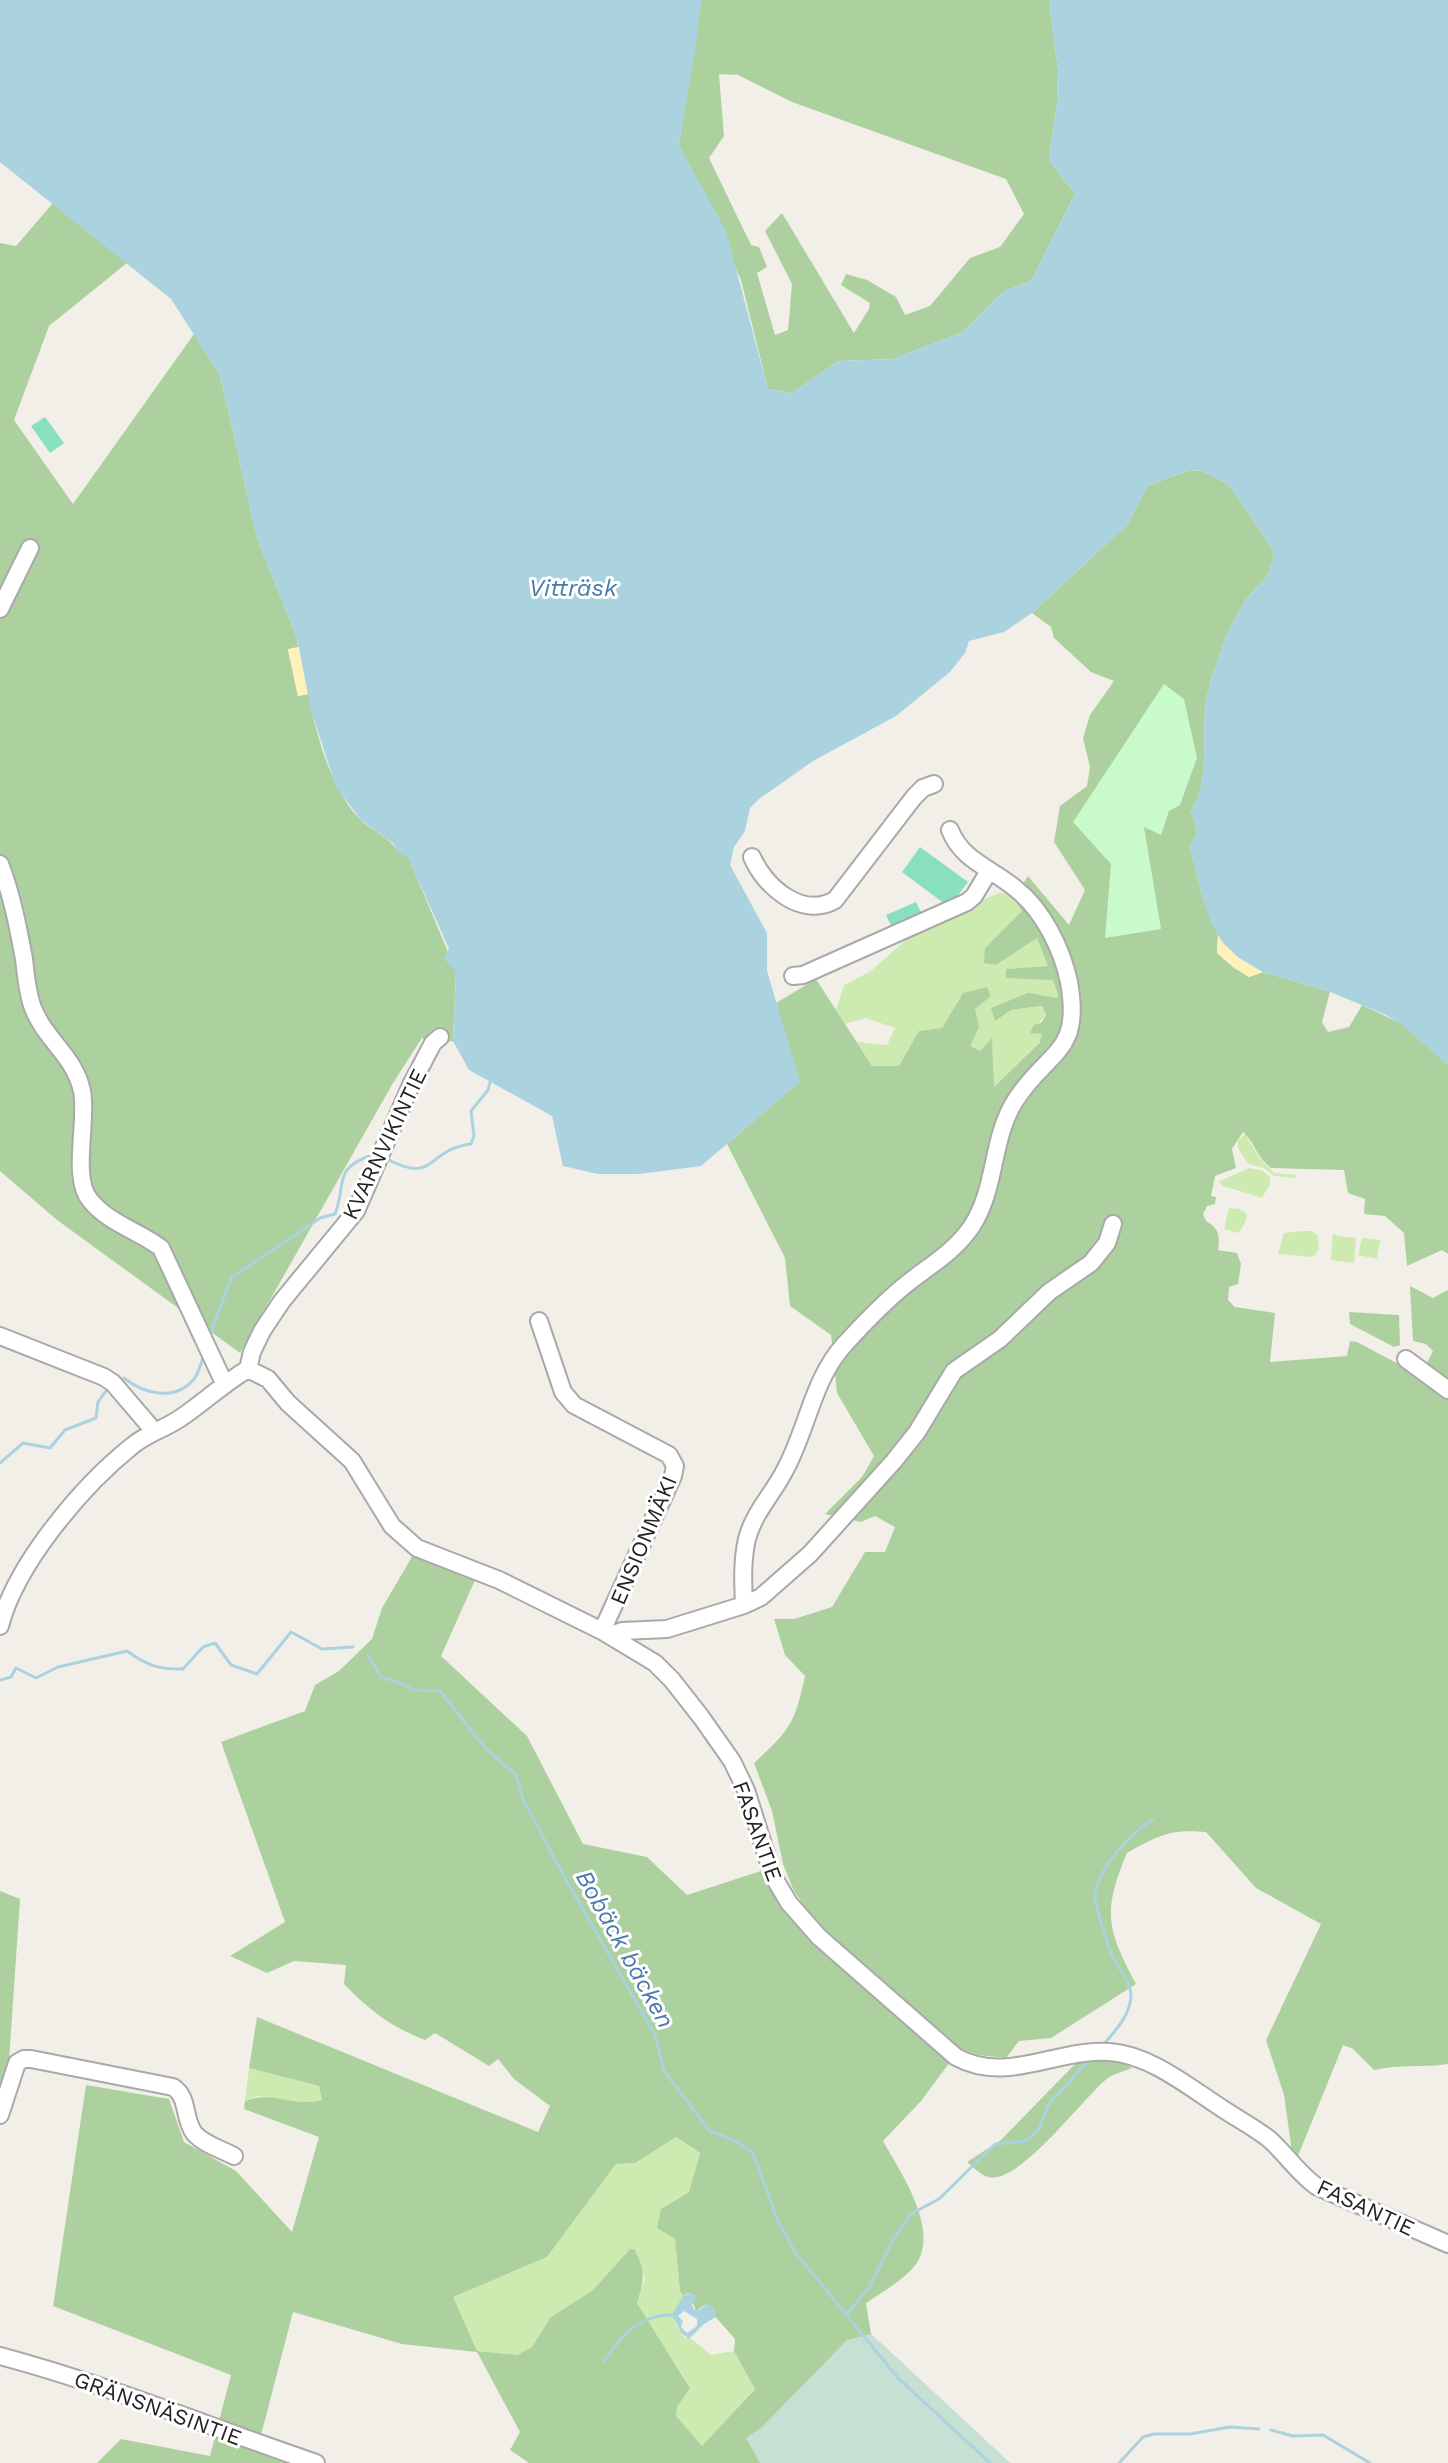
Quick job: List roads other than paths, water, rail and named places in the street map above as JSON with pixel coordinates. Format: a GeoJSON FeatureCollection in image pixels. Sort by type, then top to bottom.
{"type":"FeatureCollection","features":[{"type":"Feature","properties":{"kind":"street"},"geometry":{"type":"LineString","coordinates":[[0,609],[30,548]]}},
{"type":"Feature","properties":{"kind":"street"},"geometry":{"type":"LineString","coordinates":[[752,857],[759,873],[792,900],[816,907],[827,904],[835,900],[914,797],[923,788],[934,784]]}},
{"type":"Feature","properties":{"kind":"street"},"geometry":{"type":"LineString","coordinates":[[744,1605],[743,1558],[748,1536],[758,1512],[785,1471],[833,1357],[891,1297],[954,1249],[973,1225],[993,1177],[1003,1123],[1027,1083],[1063,1047],[1071,1031],[1069,982],[1056,945],[1036,908],[1017,889],[970,859],[954,842],[950,830]]}},
{"type":"Feature","properties":{"kind":"street"},"geometry":{"type":"LineString","coordinates":[[0,864],[16,914],[32,1005],[42,1027],[76,1069],[83,1095],[82,1180],[88,1199],[118,1223],[147,1237],[161,1248],[225,1385]]}},
{"type":"Feature","properties":{"kind":"street"},"geometry":{"type":"LineString","coordinates":[[793,976],[803,975],[967,902],[989,871]]}},
{"type":"Feature","properties":{"kind":"street","name":"KVARNVIKINTIE"},"geometry":{"type":"LineString","coordinates":[[248,1369],[262,1331],[282,1301],[356,1211],[411,1085],[433,1043],[440,1037]]}},
{"type":"Feature","properties":{"kind":"street"},"geometry":{"type":"LineString","coordinates":[[606,1633],[667,1629],[761,1597],[810,1554],[894,1461],[917,1432],[954,1371],[1000,1339],[1049,1292],[1091,1263],[1107,1243],[1113,1224]]}},
{"type":"Feature","properties":{"kind":"street","name":"ENSIONMÄKI"},"geometry":{"type":"LineString","coordinates":[[539,1321],[563,1392],[569,1400],[669,1455],[675,1466],[606,1633]]}},
{"type":"Feature","properties":{"kind":"street"},"geometry":{"type":"LineString","coordinates":[[0,1336],[104,1377],[113,1383],[154,1431]]}},
{"type":"Feature","properties":{"kind":"street"},"geometry":{"type":"LineString","coordinates":[[1406,1359],[1448,1390]]}},
{"type":"Feature","properties":{"kind":"street"},"geometry":{"type":"LineString","coordinates":[[0,1626],[3,1598],[88,1486],[133,1445],[177,1421],[248,1369]]}},
{"type":"Feature","properties":{"kind":"street","name":"FASANTIE"},"geometry":{"type":"LineString","coordinates":[[248,1369],[268,1379],[288,1403],[352,1461],[375,1501],[406,1541],[499,1580],[606,1633],[655,1663],[701,1717],[732,1761],[746,1790],[773,1876],[789,1903],[819,1937],[956,2057],[980,2066],[1009,2069],[1095,2052],[1134,2056],[1267,2137],[1303,2177],[1316,2186],[1448,2244]]}},
{"type":"Feature","properties":{"kind":"street"},"geometry":{"type":"LineString","coordinates":[[655,1663],[659,1640],[667,1629]]}},
{"type":"Feature","properties":{"kind":"street"},"geometry":{"type":"LineString","coordinates":[[0,2115],[17,2063],[31,2059],[173,2087],[183,2099],[196,2135],[234,2156]]}},
{"type":"Feature","properties":{"kind":"street","name":"GRÄNSNÄSINTIE"},"geometry":{"type":"LineString","coordinates":[[0,2356],[103,2386],[316,2463]]}},
{"type":"Feature","properties":{"kind":"water","name":"Vitträsk"},"geometry":{"type":"Polygon","coordinates":[[[0,0],[701,0],[679,145],[726,231],[768,389],[792,393],[839,361],[893,359],[963,332],[1004,291],[1031,281],[1075,194],[1049,160],[1058,70],[1049,0],[1448,0],[1448,1065],[1386,1015],[1330,992],[1263,972],[1239,958],[1223,943],[1212,925],[1190,847],[1197,832],[1191,811],[1203,772],[1206,702],[1229,631],[1244,603],[1267,576],[1274,551],[1228,484],[1202,471],[1190,470],[1147,486],[1128,524],[1032,613],[1004,632],[969,641],[965,653],[950,672],[896,716],[813,761],[750,808],[745,831],[734,847],[730,865],[767,933],[767,971],[800,1082],[701,1166],[639,1174],[598,1174],[563,1166],[552,1116],[469,1070],[453,1041],[456,971],[444,959],[449,949],[408,857],[398,853],[394,844],[361,820],[336,787],[311,710],[297,638],[257,538],[220,375],[171,299],[0,162],[0,0]]]}},
{"type":"Feature","properties":{"kind":"water"},"geometry":{"type":"Polygon","coordinates":[[[693,2293],[697,2298],[692,2305],[694,2310],[708,2304],[715,2309],[716,2317],[689,2339],[681,2333],[672,2315],[683,2296],[693,2293]],[[684,2311],[678,2316],[683,2321],[681,2327],[687,2333],[697,2326],[697,2319],[684,2311]]]}},
{"type":"Feature","properties":{"kind":"waterway","name":"Bobäck bäcken"},"geometry":{"type":"LineString","coordinates":[[387,1159],[403,1166],[423,1167],[456,1147],[471,1144],[474,1136],[471,1111],[488,1090],[490,1082]]}},
{"type":"Feature","properties":{"kind":"waterway","name":"Bobäck bäcken"},"geometry":{"type":"LineString","coordinates":[[209,1337],[231,1278],[320,1218],[335,1214],[346,1172],[359,1160],[372,1155]]}},
{"type":"Feature","properties":{"kind":"waterway","name":"Bobäck bäcken"},"geometry":{"type":"LineString","coordinates":[[124,1378],[150,1391],[178,1391],[194,1379],[204,1355]]}},
{"type":"Feature","properties":{"kind":"waterway","name":"Bobäck bäcken"},"geometry":{"type":"LineString","coordinates":[[0,1463],[23,1443],[50,1448],[65,1430],[96,1418],[98,1402],[108,1388]]}},
{"type":"Feature","properties":{"kind":"waterway","name":"Bobäck bäcken"},"geometry":{"type":"LineString","coordinates":[[0,1680],[11,1677],[16,1668],[36,1678],[58,1667],[127,1651],[154,1666],[183,1669],[203,1647],[215,1643],[231,1665],[257,1674],[291,1632],[322,1649],[353,1647]]}},
{"type":"Feature","properties":{"kind":"waterway","name":"Bobäck bäcken"},"geometry":{"type":"LineString","coordinates":[[368,1655],[381,1677],[414,1690],[440,1691],[486,1749],[516,1775],[523,1799],[566,1880],[655,2035],[664,2071],[710,2131],[738,2142],[753,2153],[778,2221],[795,2252],[898,2378],[990,2463]]}},
{"type":"Feature","properties":{"kind":"waterway"},"geometry":{"type":"LineString","coordinates":[[1104,2044],[1125,2016],[1131,1996],[1129,1985],[1107,1941],[1095,1898],[1097,1887],[1116,1853],[1153,1820]]}},
{"type":"Feature","properties":{"kind":"waterway"},"geometry":{"type":"LineString","coordinates":[[846,2315],[869,2288],[894,2238],[911,2214],[939,2199],[995,2144],[1026,2141],[1038,2131],[1049,2104],[1089,2060]]}},
{"type":"Feature","properties":{"kind":"waterway"},"geometry":{"type":"LineString","coordinates":[[604,2361],[624,2336],[640,2323],[650,2318],[672,2315]]}},
{"type":"Feature","properties":{"kind":"waterway"},"geometry":{"type":"LineString","coordinates":[[1119,2463],[1143,2437],[1154,2434],[1190,2434],[1230,2427],[1259,2429]]}},
{"type":"Feature","properties":{"kind":"waterway"},"geometry":{"type":"LineString","coordinates":[[1271,2430],[1293,2436],[1323,2435],[1370,2463]]}}]}
